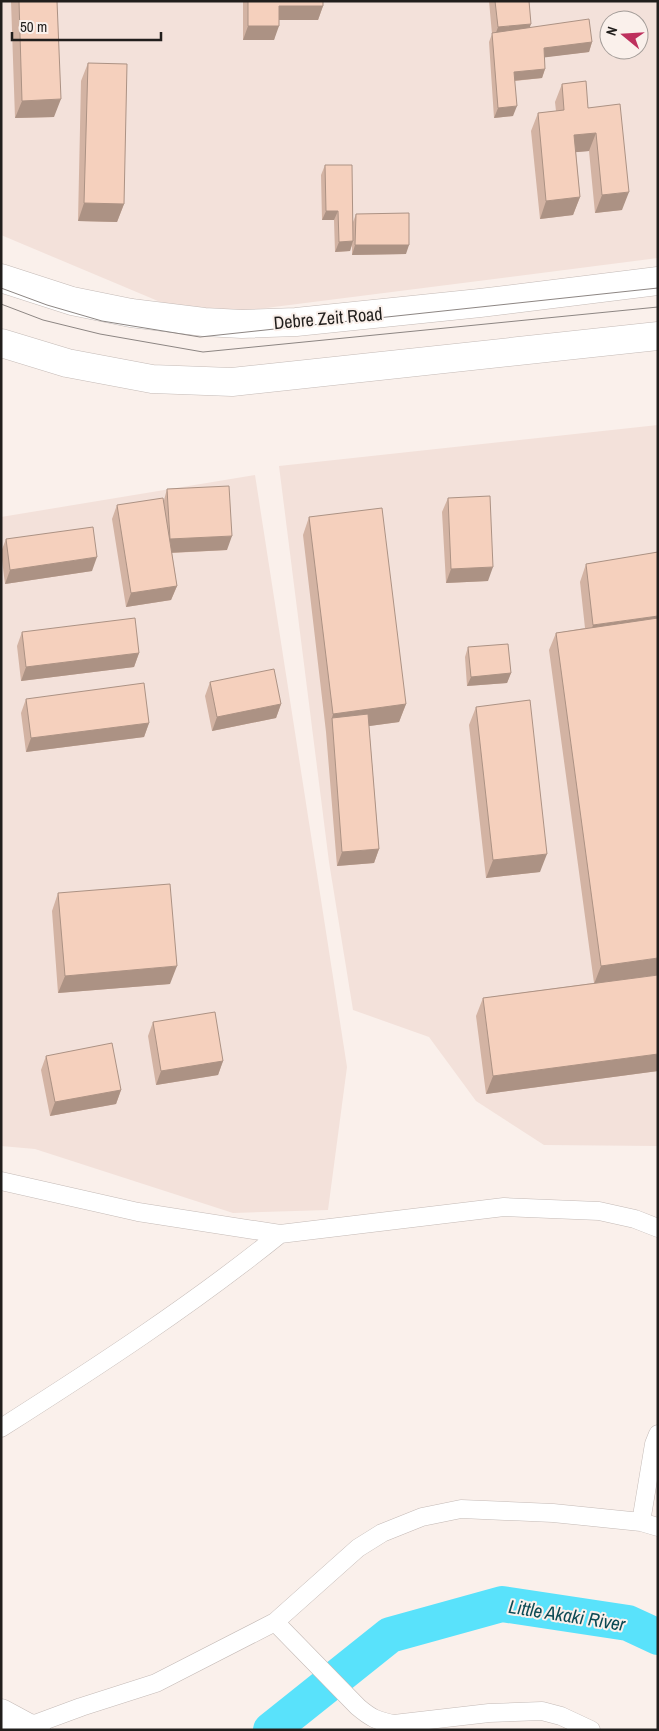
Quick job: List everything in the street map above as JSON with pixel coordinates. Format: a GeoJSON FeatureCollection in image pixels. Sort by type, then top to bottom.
{"type":"FeatureCollection","features":[{"type":"Feature","properties":{"kind":"main road","name":"Debre Zeit Road"},"geometry":{"type":"LineString","coordinates":[[1,278],[72,300],[131,313],[204,322],[242,324],[296,322],[480,303],[658,281]]}},
{"type":"Feature","properties":{"kind":"main road"},"geometry":{"type":"LineString","coordinates":[[1,343],[67,363],[152,379],[232,382],[658,336]]}},
{"type":"Feature","properties":{"kind":"main road"},"geometry":{"type":"LineString","coordinates":[[1,1713],[31,1728]]}},
{"type":"Feature","properties":{"kind":"street"},"geometry":{"type":"LineString","coordinates":[[1,1181],[138,1212],[280,1234],[504,1207],[599,1210],[635,1219],[658,1228]]}},
{"type":"Feature","properties":{"kind":"street"},"geometry":{"type":"LineString","coordinates":[[1,1428],[143,1335],[280,1234]]}},
{"type":"Feature","properties":{"kind":"street"},"geometry":{"type":"LineString","coordinates":[[31,1728],[81,1707],[156,1683],[279,1627],[358,1548],[382,1532],[422,1517],[461,1508],[553,1513],[649,1524],[654,1444],[658,1434]]}},
{"type":"Feature","properties":{"kind":"street"},"geometry":{"type":"LineString","coordinates":[[279,1627],[358,1707],[370,1717],[381,1722],[394,1724],[489,1713],[542,1711],[561,1716],[591,1730]]}},
{"type":"Feature","properties":{"kind":"shaded area"},"geometry":{"type":"Polygon","coordinates":[[[1,1],[658,1],[658,258],[196,317],[1,235],[1,1]]]}},
{"type":"Feature","properties":{"kind":"shaded area"},"geometry":{"type":"Polygon","coordinates":[[[658,425],[658,1146],[544,1145],[476,1101],[429,1037],[353,1010],[329,862],[279,466],[658,425]]]}},
{"type":"Feature","properties":{"kind":"shaded area"},"geometry":{"type":"Polygon","coordinates":[[[255,475],[347,1067],[328,1210],[233,1213],[35,1149],[1,1146],[1,517],[255,475]]]}},
{"type":"Feature","properties":{"kind":"building"},"geometry":{"type":"Polygon","coordinates":[[[19,1],[57,1],[61,99],[22,101],[19,1]]]}},
{"type":"Feature","properties":{"kind":"building"},"geometry":{"type":"Polygon","coordinates":[[[248,1],[323,1],[323,6],[279,6],[279,26],[248,26],[248,1]]]}},
{"type":"Feature","properties":{"kind":"building"},"geometry":{"type":"Polygon","coordinates":[[[495,1],[529,1],[531,24],[498,27],[495,1]]]}},
{"type":"Feature","properties":{"kind":"building"},"geometry":{"type":"Polygon","coordinates":[[[589,19],[592,42],[544,48],[545,69],[514,72],[517,106],[498,108],[492,33],[589,19]]]}},
{"type":"Feature","properties":{"kind":"building"},"geometry":{"type":"Polygon","coordinates":[[[88,63],[127,64],[124,204],[84,203],[88,63]]]}},
{"type":"Feature","properties":{"kind":"building"},"geometry":{"type":"Polygon","coordinates":[[[586,81],[588,108],[620,104],[629,192],[602,195],[596,133],[574,135],[580,197],[546,201],[538,113],[564,110],[562,84],[586,81]]]}},
{"type":"Feature","properties":{"kind":"building"},"geometry":{"type":"Polygon","coordinates":[[[325,165],[352,165],[353,241],[339,242],[338,211],[326,211],[325,165]]]}},
{"type":"Feature","properties":{"kind":"building"},"geometry":{"type":"Polygon","coordinates":[[[409,213],[409,245],[355,245],[356,214],[409,213]]]}},
{"type":"Feature","properties":{"kind":"building"},"geometry":{"type":"Polygon","coordinates":[[[229,486],[232,536],[170,539],[167,489],[229,486]]]}},
{"type":"Feature","properties":{"kind":"building"},"geometry":{"type":"Polygon","coordinates":[[[490,496],[493,567],[451,569],[448,498],[490,496]]]}},
{"type":"Feature","properties":{"kind":"building"},"geometry":{"type":"Polygon","coordinates":[[[163,498],[177,586],[131,593],[117,505],[163,498]]]}},
{"type":"Feature","properties":{"kind":"building"},"geometry":{"type":"Polygon","coordinates":[[[382,508],[406,704],[333,714],[309,517],[382,508]]]}},
{"type":"Feature","properties":{"kind":"building"},"geometry":{"type":"Polygon","coordinates":[[[93,527],[97,557],[10,570],[6,539],[93,527]]]}},
{"type":"Feature","properties":{"kind":"building"},"geometry":{"type":"Polygon","coordinates":[[[658,552],[658,616],[593,625],[586,564],[658,552]]]}},
{"type":"Feature","properties":{"kind":"building"},"geometry":{"type":"Polygon","coordinates":[[[135,618],[139,653],[26,667],[22,632],[135,618]]]}},
{"type":"Feature","properties":{"kind":"building"},"geometry":{"type":"Polygon","coordinates":[[[658,618],[658,958],[601,966],[556,633],[658,618]]]}},
{"type":"Feature","properties":{"kind":"building"},"geometry":{"type":"Polygon","coordinates":[[[508,644],[511,673],[471,677],[468,647],[508,644]]]}},
{"type":"Feature","properties":{"kind":"building"},"geometry":{"type":"Polygon","coordinates":[[[274,669],[281,704],[217,717],[210,682],[274,669]]]}},
{"type":"Feature","properties":{"kind":"building"},"geometry":{"type":"Polygon","coordinates":[[[144,683],[149,723],[31,738],[26,699],[144,683]]]}},
{"type":"Feature","properties":{"kind":"building"},"geometry":{"type":"Polygon","coordinates":[[[530,700],[547,854],[493,860],[476,707],[530,700]]]}},
{"type":"Feature","properties":{"kind":"building"},"geometry":{"type":"Polygon","coordinates":[[[368,714],[379,849],[342,852],[332,718],[368,714]]]}},
{"type":"Feature","properties":{"kind":"building"},"geometry":{"type":"Polygon","coordinates":[[[170,884],[177,966],[65,976],[58,893],[170,884]]]}},
{"type":"Feature","properties":{"kind":"building"},"geometry":{"type":"Polygon","coordinates":[[[658,975],[658,1054],[493,1076],[483,998],[658,975]]]}},
{"type":"Feature","properties":{"kind":"building"},"geometry":{"type":"Polygon","coordinates":[[[215,1012],[223,1061],[161,1071],[153,1022],[215,1012]]]}},
{"type":"Feature","properties":{"kind":"building"},"geometry":{"type":"Polygon","coordinates":[[[112,1043],[121,1090],[55,1102],[46,1056],[112,1043]]]}},
{"type":"Feature","properties":{"kind":"waterway","name":"Little Akaki River"},"geometry":{"type":"LineString","coordinates":[[271,1730],[390,1635],[502,1604],[628,1623],[658,1637]]}},
{"type":"Feature","properties":{"kind":"tram line"},"geometry":{"type":"LineString","coordinates":[[1,288],[47,305],[102,321],[200,337],[658,288]]}},
{"type":"Feature","properties":{"kind":"tram line"},"geometry":{"type":"LineString","coordinates":[[1,304],[43,320],[100,334],[203,352],[658,307]]}}]}
